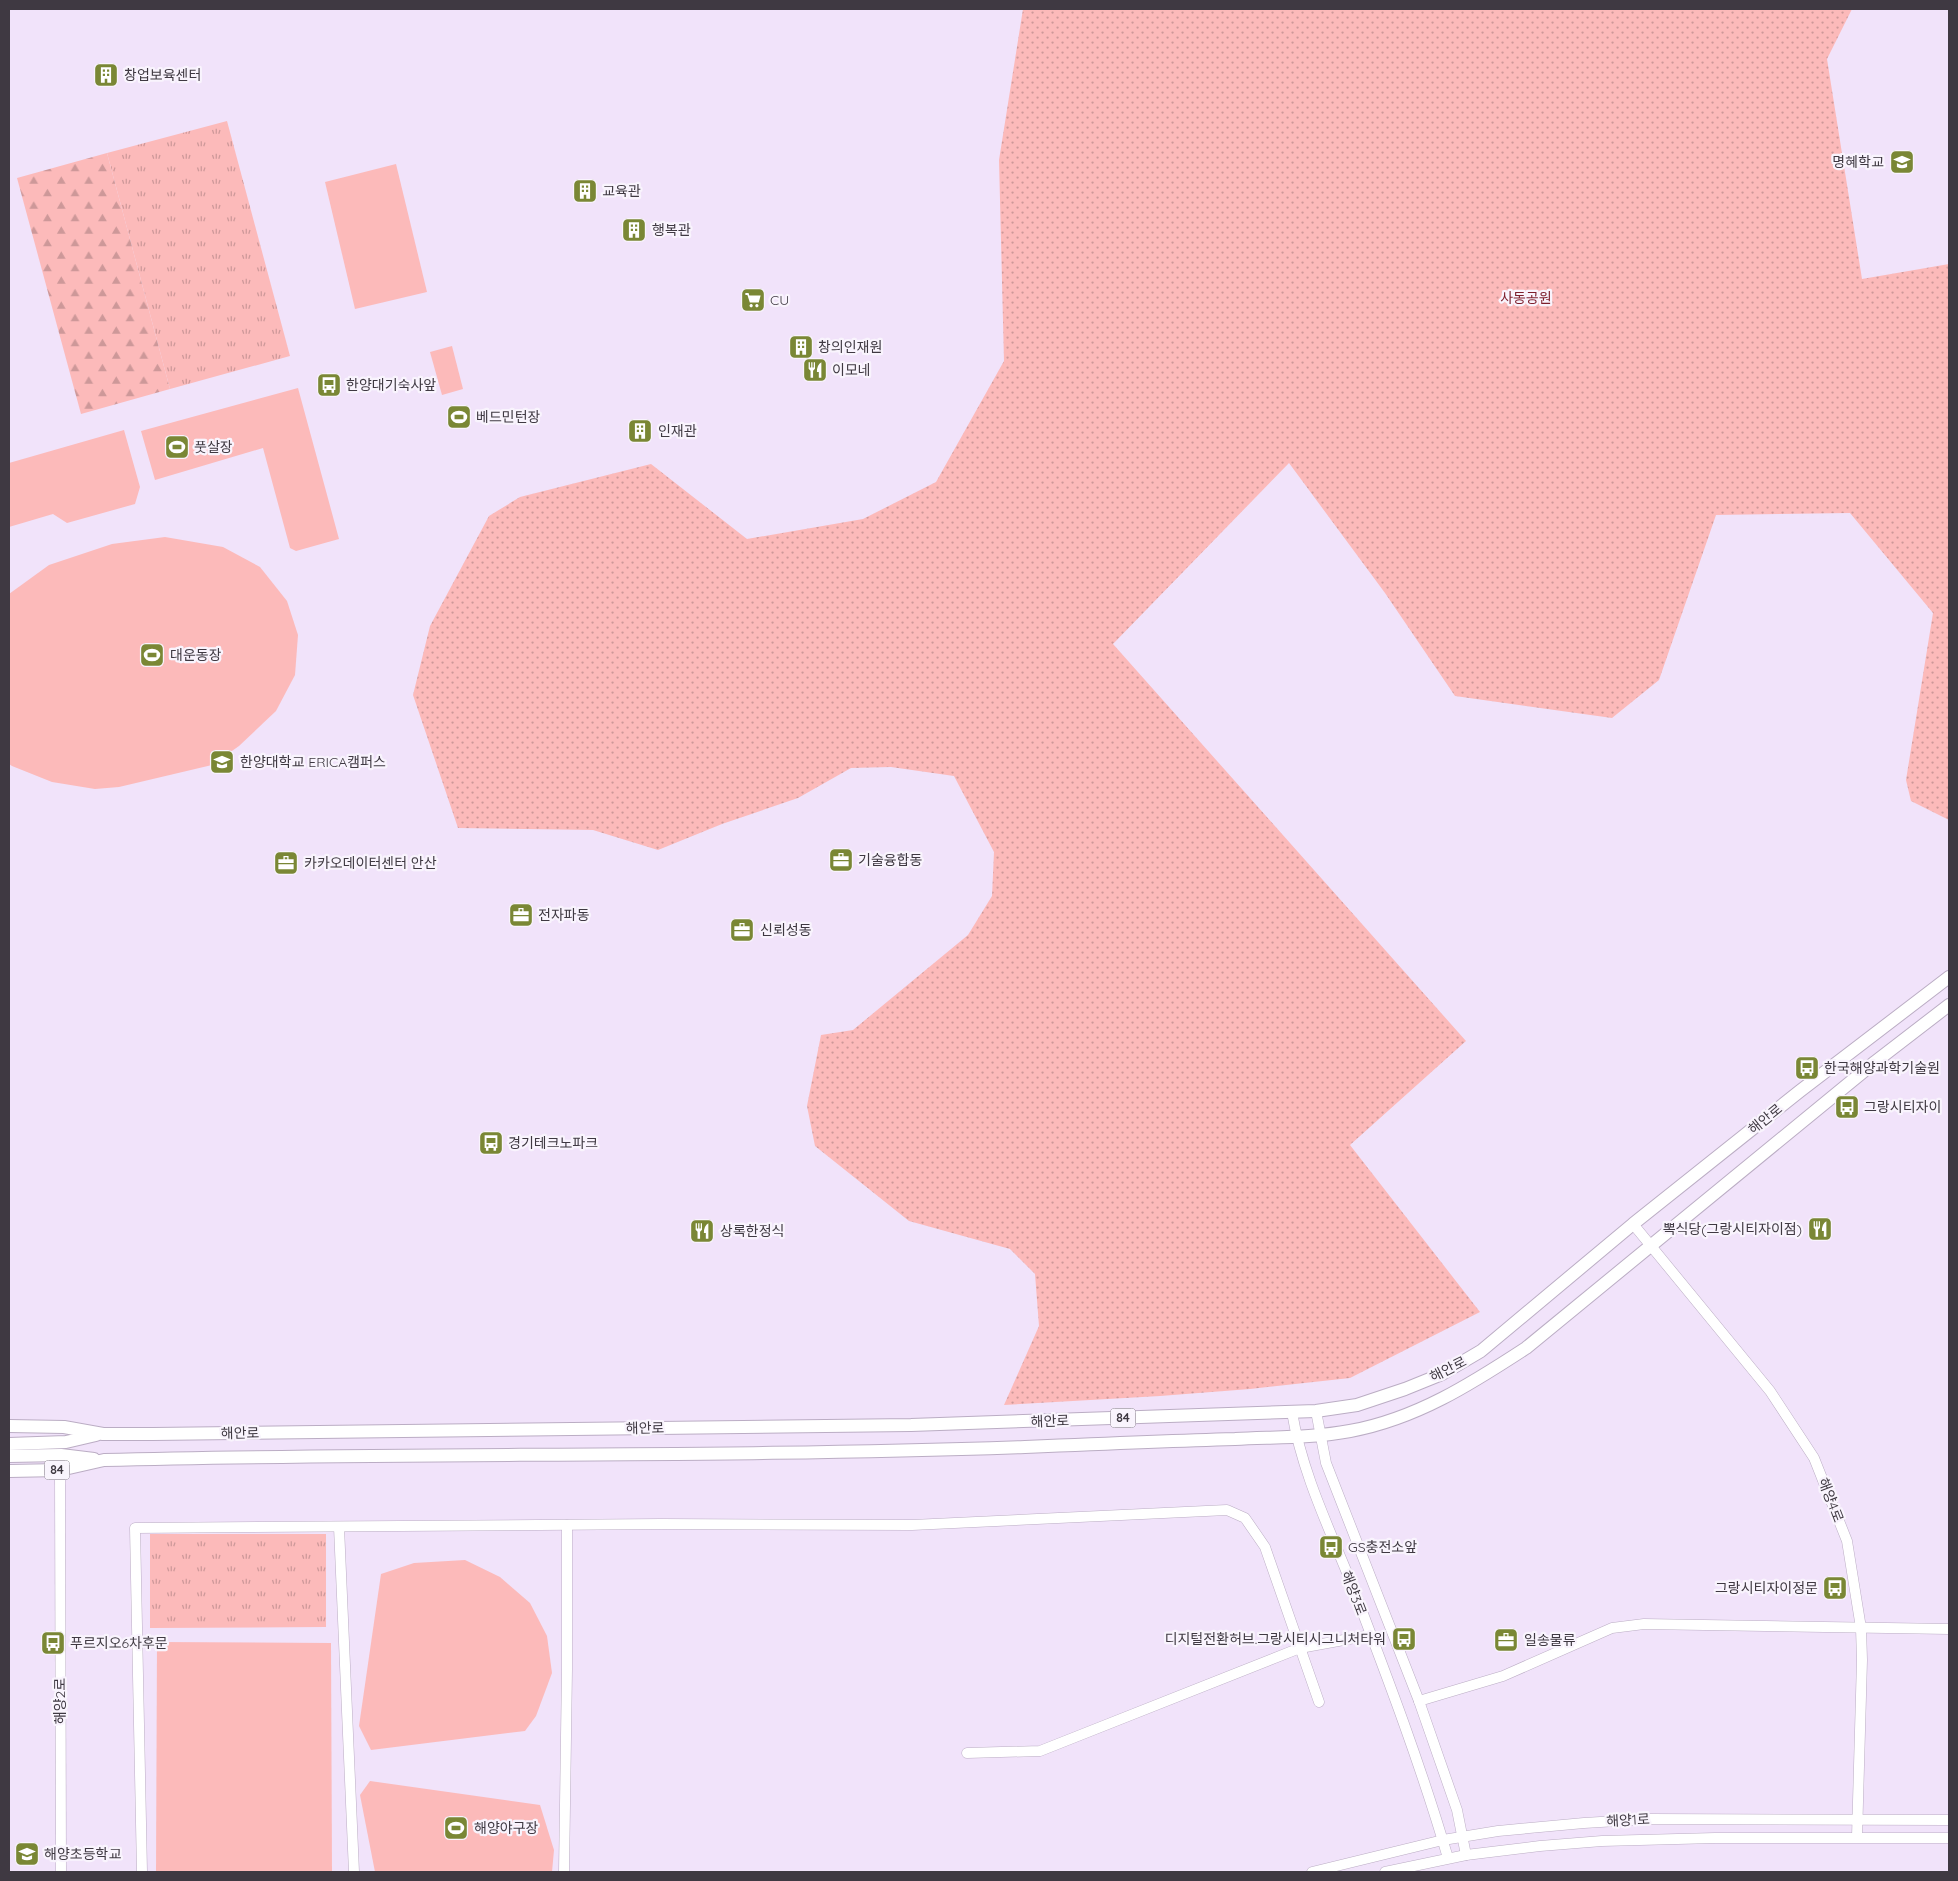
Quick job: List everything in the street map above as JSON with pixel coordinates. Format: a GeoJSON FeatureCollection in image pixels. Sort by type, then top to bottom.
{"type":"FeatureCollection","features":[{"type":"Feature","properties":{"kind":"main road","name":"해안로"},"geometry":{"type":"LineString","coordinates":[[9,1426],[64,1426],[103,1434],[911,1425],[1316,1411],[1357,1405],[1442,1374],[1481,1351],[1633,1224],[1800,1091],[1949,977]]}},
{"type":"Feature","properties":{"kind":"main road","name":"해안로"},"geometry":{"type":"LineString","coordinates":[[9,1471],[60,1470],[104,1460],[481,1454],[885,1452],[1296,1436],[1350,1431],[1402,1417],[1440,1400],[1476,1381],[1526,1348],[1875,1062],[1949,1005]]}},
{"type":"Feature","properties":{"kind":"main road"},"geometry":{"type":"LineString","coordinates":[[9,1444],[66,1442],[103,1434]]}},
{"type":"Feature","properties":{"kind":"main road"},"geometry":{"type":"LineString","coordinates":[[9,1456],[61,1455],[104,1460]]}},
{"type":"Feature","properties":{"kind":"street","name":"해양4로"},"geometry":{"type":"LineString","coordinates":[[1633,1224],[1770,1391],[1814,1458],[1847,1541],[1861,1628],[1862,1660],[1857,1837]]}},
{"type":"Feature","properties":{"kind":"street","name":"해양3로"},"geometry":{"type":"LineString","coordinates":[[1316,1411],[1326,1463],[1419,1701],[1457,1810],[1466,1855]]}},
{"type":"Feature","properties":{"kind":"street","name":"해양3로"},"geometry":{"type":"LineString","coordinates":[[1292,1412],[1303,1461],[1404,1721],[1432,1803],[1448,1858]]}},
{"type":"Feature","properties":{"kind":"street","name":"해양2로"},"geometry":{"type":"LineString","coordinates":[[60,1470],[61,1872]]}},
{"type":"Feature","properties":{"kind":"street"},"geometry":{"type":"LineString","coordinates":[[142,1872],[135,1528],[912,1525],[1227,1510],[1245,1518],[1265,1547],[1319,1702]]}},
{"type":"Feature","properties":{"kind":"street"},"geometry":{"type":"LineString","coordinates":[[564,1872],[567,1525]]}},
{"type":"Feature","properties":{"kind":"street"},"geometry":{"type":"LineString","coordinates":[[338,1527],[354,1872]]}},
{"type":"Feature","properties":{"kind":"street"},"geometry":{"type":"LineString","coordinates":[[1419,1701],[1504,1676],[1612,1628],[1644,1624],[1949,1629]]}},
{"type":"Feature","properties":{"kind":"street"},"geometry":{"type":"LineString","coordinates":[[967,1753],[1040,1751],[1300,1648],[1371,1635]]}},
{"type":"Feature","properties":{"kind":"street","name":"해양1로"},"geometry":{"type":"LineString","coordinates":[[1312,1872],[1442,1840],[1526,1828],[1650,1819],[1949,1820]]}},
{"type":"Feature","properties":{"kind":"street","name":"해양1로"},"geometry":{"type":"LineString","coordinates":[[1385,1872],[1466,1855],[1602,1841],[1857,1837],[1949,1838]]}},
{"type":"Feature","properties":{"kind":"green space","name":"사동공원"},"geometry":{"type":"Polygon","coordinates":[[[1023,9],[1852,9],[1827,59],[1862,279],[1949,264],[1949,820],[1911,801],[1906,780],[1933,613],[1850,513],[1716,515],[1659,680],[1612,718],[1455,696],[1385,593],[1289,463],[1113,644],[1466,1041],[1350,1145],[1480,1312],[1350,1378],[1250,1389],[1004,1405],[1039,1326],[1035,1274],[1010,1249],[909,1221],[815,1146],[807,1106],[821,1035],[853,1030],[968,935],[992,896],[994,852],[954,776],[891,767],[851,768],[798,798],[722,824],[658,850],[593,830],[458,828],[413,695],[430,626],[489,516],[520,497],[651,464],[747,539],[863,519],[936,482],[1004,361],[999,160],[1023,9]]]}},
{"type":"Feature","properties":{"kind":"green space"},"geometry":{"type":"Polygon","coordinates":[[[227,121],[290,356],[170,389],[107,153],[227,121]]]}},
{"type":"Feature","properties":{"kind":"green space"},"geometry":{"type":"Polygon","coordinates":[[[107,153],[170,389],[81,414],[17,178],[107,153]]]}},
{"type":"Feature","properties":{"kind":"green space"},"geometry":{"type":"Polygon","coordinates":[[[396,164],[427,292],[355,309],[325,182],[396,164]]]}},
{"type":"Feature","properties":{"kind":"green space"},"geometry":{"type":"Polygon","coordinates":[[[452,346],[463,389],[442,395],[430,352],[452,346]]]}},
{"type":"Feature","properties":{"kind":"green space"},"geometry":{"type":"Polygon","coordinates":[[[298,388],[339,539],[296,551],[290,548],[263,448],[155,480],[141,431],[298,388]]]}},
{"type":"Feature","properties":{"kind":"green space"},"geometry":{"type":"Polygon","coordinates":[[[124,430],[140,487],[135,504],[67,523],[53,514],[9,527],[9,463],[124,430]]]}},
{"type":"Feature","properties":{"kind":"green space","name":"대운동장"},"geometry":{"type":"Polygon","coordinates":[[[165,537],[223,547],[260,567],[287,601],[298,635],[295,675],[276,711],[239,746],[212,765],[119,787],[95,789],[52,782],[9,764],[9,594],[49,565],[112,544],[165,537]]]}},
{"type":"Feature","properties":{"kind":"green space"},"geometry":{"type":"Polygon","coordinates":[[[150,1534],[326,1534],[326,1627],[150,1628],[150,1534]]]}},
{"type":"Feature","properties":{"kind":"green space"},"geometry":{"type":"Polygon","coordinates":[[[465,1560],[500,1577],[530,1603],[547,1636],[552,1673],[536,1716],[525,1731],[371,1750],[359,1726],[381,1574],[414,1563],[465,1560]]]}},
{"type":"Feature","properties":{"kind":"green space"},"geometry":{"type":"Polygon","coordinates":[[[157,1642],[331,1643],[332,1872],[156,1872],[157,1642]]]}},
{"type":"Feature","properties":{"kind":"green space","name":"해양야구장"},"geometry":{"type":"Polygon","coordinates":[[[370,1781],[540,1805],[554,1850],[552,1872],[375,1872],[360,1795],[370,1781]]]}},
{"type":"Feature","properties":{"kind":"place","name":"창업보육센터"},"geometry":{"type":"Point","coordinates":[106,75]}},
{"type":"Feature","properties":{"kind":"place","name":"명혜학교"},"geometry":{"type":"Point","coordinates":[1902,162]}},
{"type":"Feature","properties":{"kind":"place","name":"교육관"},"geometry":{"type":"Point","coordinates":[585,191]}},
{"type":"Feature","properties":{"kind":"place","name":"행복관"},"geometry":{"type":"Point","coordinates":[634,230]}},
{"type":"Feature","properties":{"kind":"place","name":"CU"},"geometry":{"type":"Point","coordinates":[753,300]}},
{"type":"Feature","properties":{"kind":"place","name":"창의인재원"},"geometry":{"type":"Point","coordinates":[801,347]}},
{"type":"Feature","properties":{"kind":"place","name":"이모네"},"geometry":{"type":"Point","coordinates":[815,370]}},
{"type":"Feature","properties":{"kind":"place","name":"한양대기숙사앞"},"geometry":{"type":"Point","coordinates":[329,385]}},
{"type":"Feature","properties":{"kind":"place","name":"베드민턴장"},"geometry":{"type":"Point","coordinates":[459,417]}},
{"type":"Feature","properties":{"kind":"place","name":"인재관"},"geometry":{"type":"Point","coordinates":[640,431]}},
{"type":"Feature","properties":{"kind":"place","name":"풋살장"},"geometry":{"type":"Point","coordinates":[177,447]}},
{"type":"Feature","properties":{"kind":"place","name":"대운동장"},"geometry":{"type":"Point","coordinates":[152,655]}},
{"type":"Feature","properties":{"kind":"place","name":"한양대학교 ERICA캠퍼스"},"geometry":{"type":"Point","coordinates":[222,762]}},
{"type":"Feature","properties":{"kind":"place","name":"기술융합동"},"geometry":{"type":"Point","coordinates":[841,860]}},
{"type":"Feature","properties":{"kind":"place","name":"카카오데이터센터 안산"},"geometry":{"type":"Point","coordinates":[286,863]}},
{"type":"Feature","properties":{"kind":"place","name":"전자파동"},"geometry":{"type":"Point","coordinates":[521,915]}},
{"type":"Feature","properties":{"kind":"place","name":"신뢰성동"},"geometry":{"type":"Point","coordinates":[742,930]}},
{"type":"Feature","properties":{"kind":"place","name":"한국해양과학기술원"},"geometry":{"type":"Point","coordinates":[1807,1068]}},
{"type":"Feature","properties":{"kind":"place","name":"그랑시티자이"},"geometry":{"type":"Point","coordinates":[1847,1107]}},
{"type":"Feature","properties":{"kind":"place","name":"경기테크노파크"},"geometry":{"type":"Point","coordinates":[491,1143]}},
{"type":"Feature","properties":{"kind":"place","name":"뽁식당(그랑시티자이점)"},"geometry":{"type":"Point","coordinates":[1820,1229]}},
{"type":"Feature","properties":{"kind":"place","name":"상록한정식"},"geometry":{"type":"Point","coordinates":[702,1231]}},
{"type":"Feature","properties":{"kind":"place","name":"GS충전소앞"},"geometry":{"type":"Point","coordinates":[1331,1547]}},
{"type":"Feature","properties":{"kind":"place","name":"그랑시티자이정문"},"geometry":{"type":"Point","coordinates":[1835,1588]}},
{"type":"Feature","properties":{"kind":"place","name":"디지털전환허브.그랑시티시그니처타워"},"geometry":{"type":"Point","coordinates":[1404,1639]}},
{"type":"Feature","properties":{"kind":"place","name":"일송물류"},"geometry":{"type":"Point","coordinates":[1506,1640]}},
{"type":"Feature","properties":{"kind":"place","name":"푸르지오6차후문"},"geometry":{"type":"Point","coordinates":[53,1643]}},
{"type":"Feature","properties":{"kind":"place","name":"해양야구장"},"geometry":{"type":"Point","coordinates":[456,1828]}},
{"type":"Feature","properties":{"kind":"place","name":"해양초등학교"},"geometry":{"type":"Point","coordinates":[27,1854]}}]}
